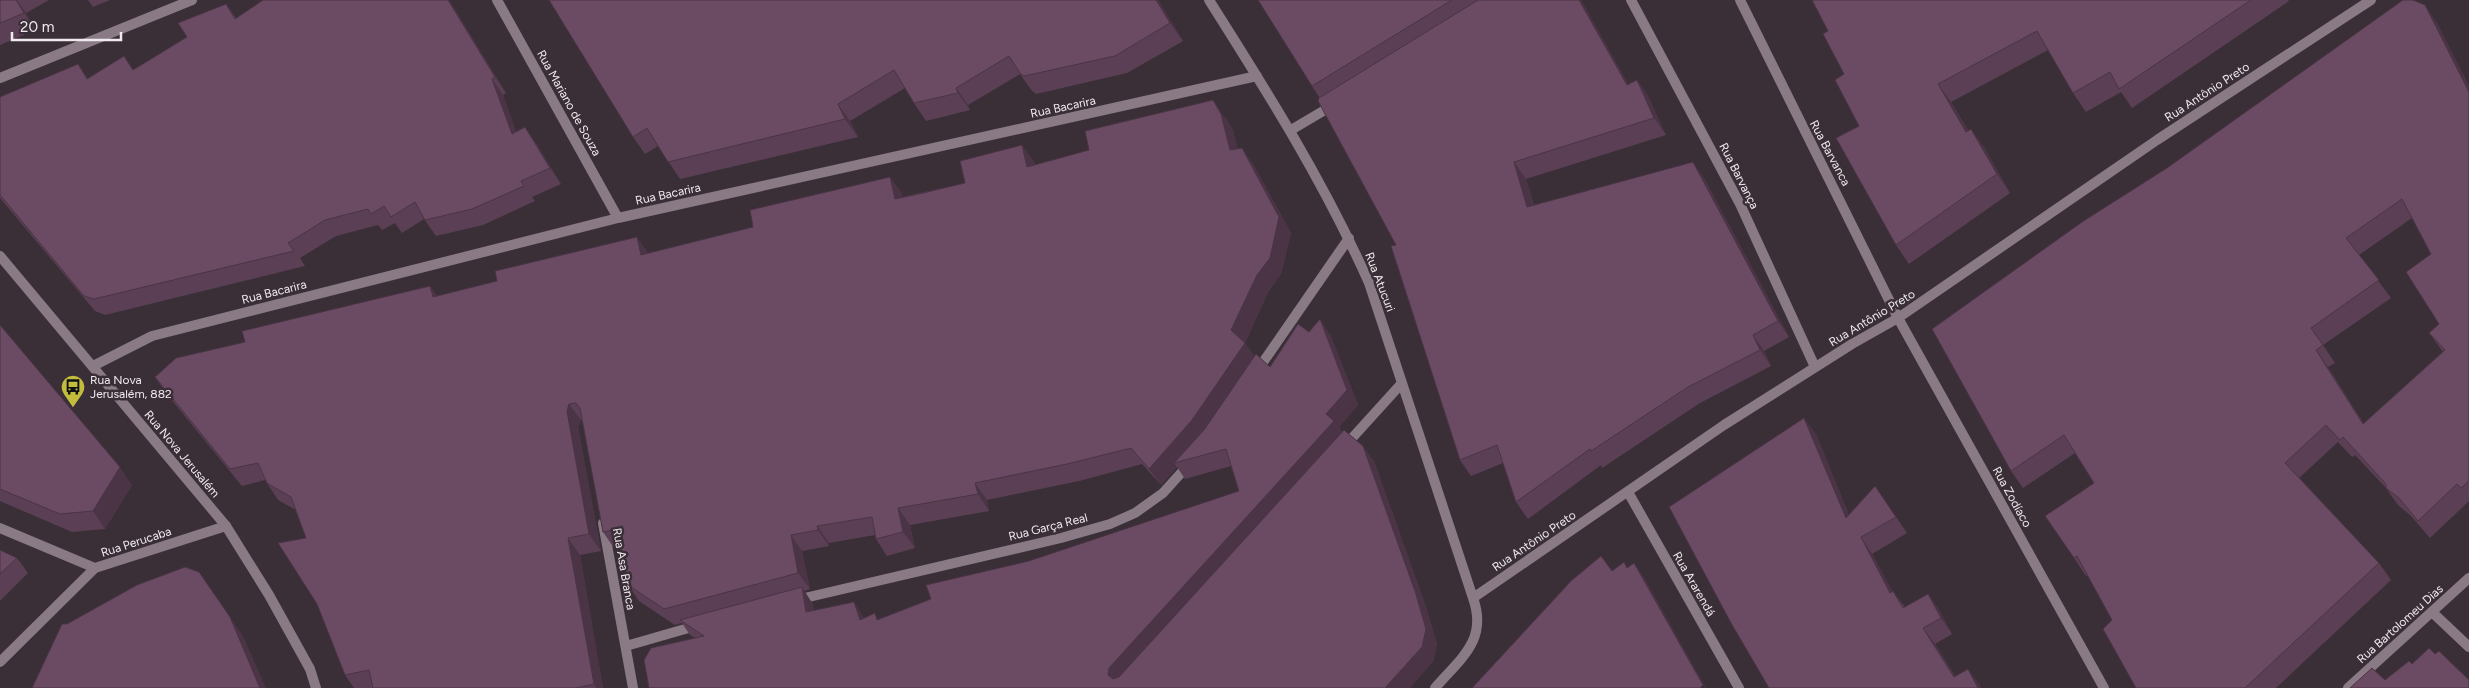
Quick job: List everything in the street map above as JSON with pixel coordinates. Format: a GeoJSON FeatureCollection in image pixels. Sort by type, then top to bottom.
{"type":"FeatureCollection","features":[{"type":"Feature","properties":{"kind":"street"},"geometry":{"type":"LineString","coordinates":[[0,78],[192,0]]}},
{"type":"Feature","properties":{"kind":"street","name":"Rua Mariano de Souza"},"geometry":{"type":"LineString","coordinates":[[498,0],[618,218]]}},
{"type":"Feature","properties":{"kind":"street","name":"Rua Atucuri"},"geometry":{"type":"LineString","coordinates":[[1208,0],[1291,130],[1349,238],[1369,283],[1473,598]]}},
{"type":"Feature","properties":{"kind":"street","name":"Rua Barvança"},"geometry":{"type":"LineString","coordinates":[[1631,0],[1740,204],[1815,367]]}},
{"type":"Feature","properties":{"kind":"street","name":"Rua Barvanca"},"geometry":{"type":"LineString","coordinates":[[1740,0],[1898,318]]}},
{"type":"Feature","properties":{"kind":"street","name":"Rua Antônio Preto"},"geometry":{"type":"LineString","coordinates":[[1473,598],[1724,425],[1829,358],[1898,318],[2157,140],[2371,0]]}},
{"type":"Feature","properties":{"kind":"street","name":"Rua Bacarira"},"geometry":{"type":"LineString","coordinates":[[93,366],[152,336],[618,218],[1257,76]]}},
{"type":"Feature","properties":{"kind":"street"},"geometry":{"type":"LineString","coordinates":[[1291,130],[1342,100]]}},
{"type":"Feature","properties":{"kind":"street"},"geometry":{"type":"LineString","coordinates":[[1248,384],[1349,238]]}},
{"type":"Feature","properties":{"kind":"street","name":"Rua Nova Jerusalém"},"geometry":{"type":"LineString","coordinates":[[0,256],[226,526],[273,603],[310,669],[316,688]]}},
{"type":"Feature","properties":{"kind":"street","name":"Rua Zodíaco"},"geometry":{"type":"LineString","coordinates":[[1898,318],[2104,688]]}},
{"type":"Feature","properties":{"kind":"street"},"geometry":{"type":"LineString","coordinates":[[1336,455],[1402,383]]}},
{"type":"Feature","properties":{"kind":"street","name":"Rua Garça Real"},"geometry":{"type":"LineString","coordinates":[[790,601],[1060,538],[1110,524],[1135,513],[1163,493],[1196,456]]}},
{"type":"Feature","properties":{"kind":"street","name":"Rua Ararendá"},"geometry":{"type":"LineString","coordinates":[[1628,492],[1739,688]]}},
{"type":"Feature","properties":{"kind":"street","name":"Rua Asa Branca"},"geometry":{"type":"LineString","coordinates":[[601,512],[633,688]]}},
{"type":"Feature","properties":{"kind":"street","name":"Rua Perucaba"},"geometry":{"type":"LineString","coordinates":[[0,662],[95,568],[226,526]]}},
{"type":"Feature","properties":{"kind":"street"},"geometry":{"type":"LineString","coordinates":[[0,528],[95,568]]}},
{"type":"Feature","properties":{"kind":"street","name":"Rua Bartolomeu Dias"},"geometry":{"type":"LineString","coordinates":[[2348,688],[2469,578]]}},
{"type":"Feature","properties":{"kind":"street"},"geometry":{"type":"LineString","coordinates":[[1435,688],[1471,646],[1478,629],[1477,611],[1473,598]]}},
{"type":"Feature","properties":{"kind":"street"},"geometry":{"type":"LineString","coordinates":[[2432,612],[2469,647]]}},
{"type":"Feature","properties":{"kind":"street"},"geometry":{"type":"LineString","coordinates":[[626,646],[712,622]]}},
{"type":"Feature","properties":{"kind":"building"},"geometry":{"type":"Polygon","coordinates":[[[0,0],[16,0],[24,13],[0,23],[0,0]]]}},
{"type":"Feature","properties":{"kind":"building"},"geometry":{"type":"Polygon","coordinates":[[[263,0],[448,0],[495,77],[492,79],[512,134],[525,127],[550,168],[521,181],[524,186],[472,209],[425,220],[415,202],[391,217],[384,206],[371,214],[368,209],[325,220],[288,243],[294,251],[94,299],[84,296],[0,195],[0,97],[78,64],[87,79],[124,56],[133,70],[187,37],[178,23],[226,4],[235,19],[263,0]]]}},
{"type":"Feature","properties":{"kind":"building"},"geometry":{"type":"Polygon","coordinates":[[[549,0],[1156,0],[1170,23],[1115,56],[1024,76],[1009,56],[956,88],[958,93],[914,103],[894,70],[838,104],[845,119],[668,162],[647,128],[633,137],[549,0]]]}},
{"type":"Feature","properties":{"kind":"building"},"geometry":{"type":"Polygon","coordinates":[[[1258,0],[1452,0],[1312,86],[1258,0]]]}},
{"type":"Feature","properties":{"kind":"building"},"geometry":{"type":"Polygon","coordinates":[[[1478,0],[1579,0],[1627,85],[1637,80],[1654,118],[1514,162],[1527,207],[1693,162],[1778,321],[1753,335],[1760,350],[1688,387],[1591,451],[1590,449],[1516,502],[1497,445],[1460,460],[1391,246],[1396,245],[1318,101],[1319,98],[1478,0]]]}},
{"type":"Feature","properties":{"kind":"building"},"geometry":{"type":"Polygon","coordinates":[[[1812,0],[2251,0],[2119,89],[2110,72],[2073,93],[2037,31],[1938,84],[1966,132],[1971,129],[1997,174],[1896,245],[1836,138],[1859,126],[1835,80],[1844,74],[1823,34],[1828,31],[1812,0]]]}},
{"type":"Feature","properties":{"kind":"building"},"geometry":{"type":"Polygon","coordinates":[[[2403,0],[2413,0],[2425,5],[2469,92],[2469,481],[2461,488],[2457,484],[2418,521],[2399,498],[2386,488],[2386,484],[2343,437],[2340,440],[2326,425],[2285,463],[2379,563],[2245,688],[2136,688],[2103,629],[2112,620],[2077,556],[2074,558],[2045,516],[2094,483],[2064,435],[2011,471],[1932,329],[2082,222],[2167,168],[2403,0]],[[2402,199],[2346,238],[2379,280],[2311,328],[2323,345],[2316,350],[2363,424],[2445,350],[2429,333],[2439,324],[2406,272],[2431,254],[2402,199]]]}},
{"type":"Feature","properties":{"kind":"building"},"geometry":{"type":"Polygon","coordinates":[[[1213,100],[1221,114],[1230,150],[1242,148],[1279,217],[1270,258],[1257,275],[1231,330],[1245,343],[1192,420],[1149,469],[1131,448],[1067,464],[975,483],[978,494],[898,508],[903,532],[876,539],[872,517],[817,526],[818,530],[791,535],[798,573],[664,609],[628,585],[617,529],[603,532],[580,408],[576,403],[569,404],[567,411],[589,534],[568,538],[594,684],[576,688],[373,688],[369,670],[345,675],[317,604],[278,543],[306,538],[291,497],[267,483],[258,463],[230,469],[155,377],[176,358],[245,342],[242,331],[430,286],[433,297],[497,281],[495,271],[637,237],[641,255],[753,227],[750,210],[890,177],[895,199],[923,193],[965,183],[960,161],[1022,145],[1027,167],[1089,150],[1085,131],[1213,100]]]}},
{"type":"Feature","properties":{"kind":"building"},"geometry":{"type":"Polygon","coordinates":[[[1320,319],[1347,390],[1326,414],[1334,421],[1109,668],[1108,675],[1113,679],[1119,677],[1344,430],[1363,446],[1415,591],[1426,629],[1422,647],[1385,688],[649,688],[644,660],[651,648],[704,636],[680,620],[802,587],[806,612],[854,602],[860,620],[875,613],[877,620],[931,599],[926,585],[1029,561],[1239,491],[1226,449],[1174,463],[1204,430],[1256,354],[1270,367],[1298,324],[1309,332],[1320,319]]]}},
{"type":"Feature","properties":{"kind":"building"},"geometry":{"type":"Polygon","coordinates":[[[0,325],[120,467],[93,511],[60,514],[0,489],[0,325]]]}},
{"type":"Feature","properties":{"kind":"building"},"geometry":{"type":"Polygon","coordinates":[[[1804,418],[1846,518],[1875,486],[1896,517],[1861,537],[1890,593],[1893,591],[1903,608],[1928,594],[1941,618],[1923,628],[1954,677],[1968,669],[1978,688],[1769,688],[1731,623],[1669,507],[1804,418]]]}},
{"type":"Feature","properties":{"kind":"building"},"geometry":{"type":"Polygon","coordinates":[[[0,550],[17,558],[0,574],[0,550]]]}},
{"type":"Feature","properties":{"kind":"building"},"geometry":{"type":"Polygon","coordinates":[[[1601,556],[1612,571],[1624,562],[1627,568],[1634,563],[1703,685],[1700,688],[1472,688],[1571,581],[1601,556]]]}},
{"type":"Feature","properties":{"kind":"building"},"geometry":{"type":"Polygon","coordinates":[[[185,567],[199,572],[230,617],[260,688],[32,688],[62,624],[67,624],[137,585],[185,567]]]}},
{"type":"Feature","properties":{"kind":"building"},"geometry":{"type":"Polygon","coordinates":[[[2429,648],[2435,654],[2439,651],[2469,680],[2469,688],[2350,688],[2372,668],[2385,680],[2409,661],[2412,664],[2429,648]]]}},
{"type":"Feature","properties":{"kind":"place","name":"Rua Nova Jerusalém, 882"},"geometry":{"type":"Point","coordinates":[73,408]}}]}
